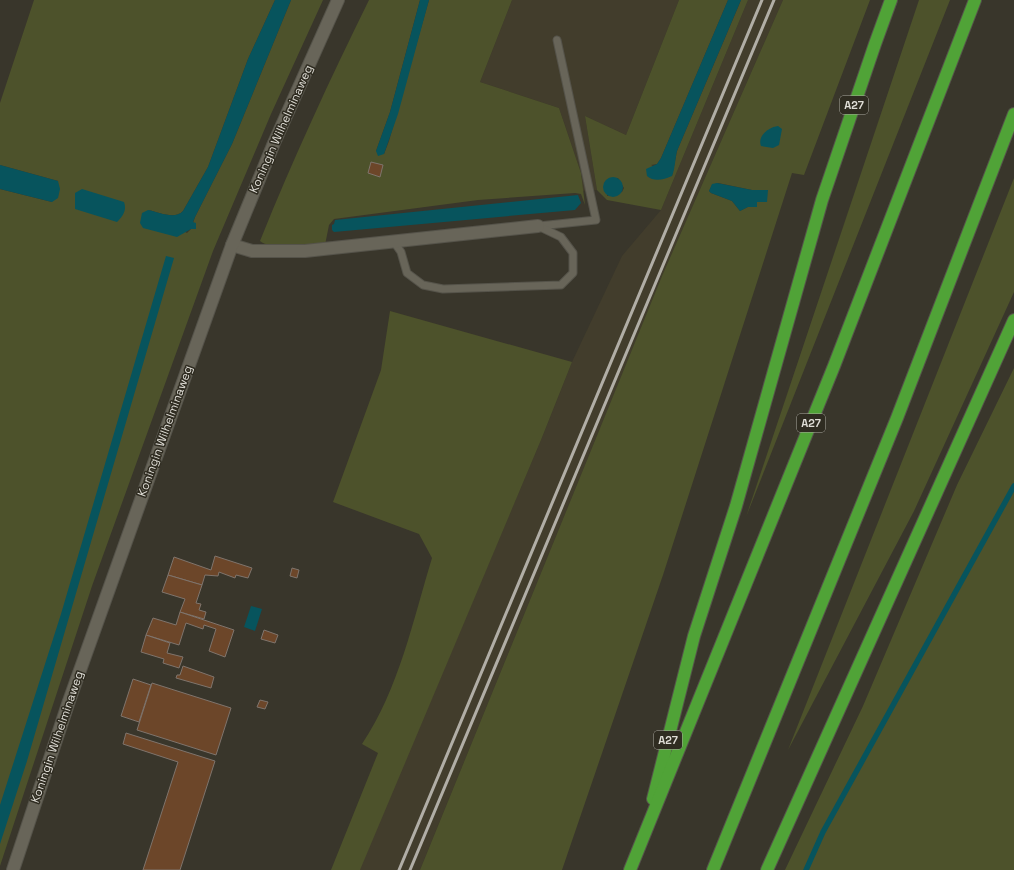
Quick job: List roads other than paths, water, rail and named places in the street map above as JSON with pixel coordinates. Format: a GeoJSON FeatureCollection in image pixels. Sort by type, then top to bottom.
{"type":"FeatureCollection","features":[{"type":"Feature","properties":{"kind":"highway","name":"A27"},"geometry":{"type":"LineString","coordinates":[[642,843],[694,636],[736,506],[820,208],[872,51],[891,0]]}},
{"type":"Feature","properties":{"kind":"highway","name":"A27"},"geometry":{"type":"LineString","coordinates":[[630,870],[837,358],[975,0]]}},
{"type":"Feature","properties":{"kind":"highway"},"geometry":{"type":"LineString","coordinates":[[713,870],[897,418],[1014,114]]}},
{"type":"Feature","properties":{"kind":"highway"},"geometry":{"type":"LineString","coordinates":[[766,870],[1014,320]]}},
{"type":"Feature","properties":{"kind":"main road","name":"Koningin Wilhelminaweg"},"geometry":{"type":"LineString","coordinates":[[13,870],[69,701],[232,245],[274,143],[338,0]]}},
{"type":"Feature","properties":{"kind":"main road"},"geometry":{"type":"LineString","coordinates":[[232,245],[252,252],[305,252],[538,226]]}},
{"type":"Feature","properties":{"kind":"lane"},"geometry":{"type":"LineString","coordinates":[[538,226],[596,220],[557,40]]}},
{"type":"Feature","properties":{"kind":"lane"},"geometry":{"type":"LineString","coordinates":[[394,242],[401,252],[407,273],[423,285],[443,289],[561,285],[573,273],[573,253],[561,237],[538,226]]}},
{"type":"Feature","properties":{"kind":"water"},"geometry":{"type":"Polygon","coordinates":[[[275,0],[291,0],[232,144],[195,217],[193,222],[196,223],[196,229],[191,229],[177,237],[143,228],[140,223],[142,213],[148,210],[171,215],[180,214],[183,211],[208,167],[248,59],[275,0]]]}},
{"type":"Feature","properties":{"kind":"water"},"geometry":{"type":"Polygon","coordinates":[[[420,0],[429,0],[398,114],[384,154],[378,156],[376,151],[390,112],[420,0]]]}},
{"type":"Feature","properties":{"kind":"water"},"geometry":{"type":"Polygon","coordinates":[[[728,0],[741,0],[677,151],[672,176],[659,180],[650,178],[647,176],[646,169],[657,164],[661,158],[728,0]]]}},
{"type":"Feature","properties":{"kind":"water"},"geometry":{"type":"Polygon","coordinates":[[[778,126],[782,129],[779,145],[773,148],[761,146],[760,142],[762,136],[771,128],[778,126]]]}},
{"type":"Feature","properties":{"kind":"water"},"geometry":{"type":"Polygon","coordinates":[[[0,165],[58,181],[60,189],[58,198],[52,202],[0,189],[0,165]]]}},
{"type":"Feature","properties":{"kind":"water"},"geometry":{"type":"Polygon","coordinates":[[[613,177],[620,180],[623,187],[620,194],[613,197],[606,194],[603,187],[606,180],[613,177]]]}},
{"type":"Feature","properties":{"kind":"water"},"geometry":{"type":"Polygon","coordinates":[[[717,183],[752,190],[768,190],[767,202],[757,202],[757,207],[748,207],[740,211],[732,201],[709,191],[712,184],[717,183]]]}},
{"type":"Feature","properties":{"kind":"water"},"geometry":{"type":"Polygon","coordinates":[[[82,189],[124,202],[125,210],[123,215],[117,222],[75,209],[75,193],[82,189]]]}},
{"type":"Feature","properties":{"kind":"water"},"geometry":{"type":"Polygon","coordinates":[[[578,195],[581,203],[575,210],[334,232],[332,230],[332,225],[334,224],[335,220],[578,195]]]}},
{"type":"Feature","properties":{"kind":"water"},"geometry":{"type":"Polygon","coordinates":[[[166,256],[174,258],[27,761],[0,844],[0,805],[61,614],[166,256]]]}},
{"type":"Feature","properties":{"kind":"water"},"geometry":{"type":"Polygon","coordinates":[[[251,606],[262,609],[255,631],[244,627],[251,606]]]}},
{"type":"Feature","properties":{"kind":"waterway"},"geometry":{"type":"LineString","coordinates":[[806,870],[823,832],[1014,486]]}},
{"type":"Feature","properties":{"kind":"railway"},"geometry":{"type":"LineString","coordinates":[[399,870],[762,0]]}},
{"type":"Feature","properties":{"kind":"railway"},"geometry":{"type":"LineString","coordinates":[[410,870],[774,0]]}}]}
